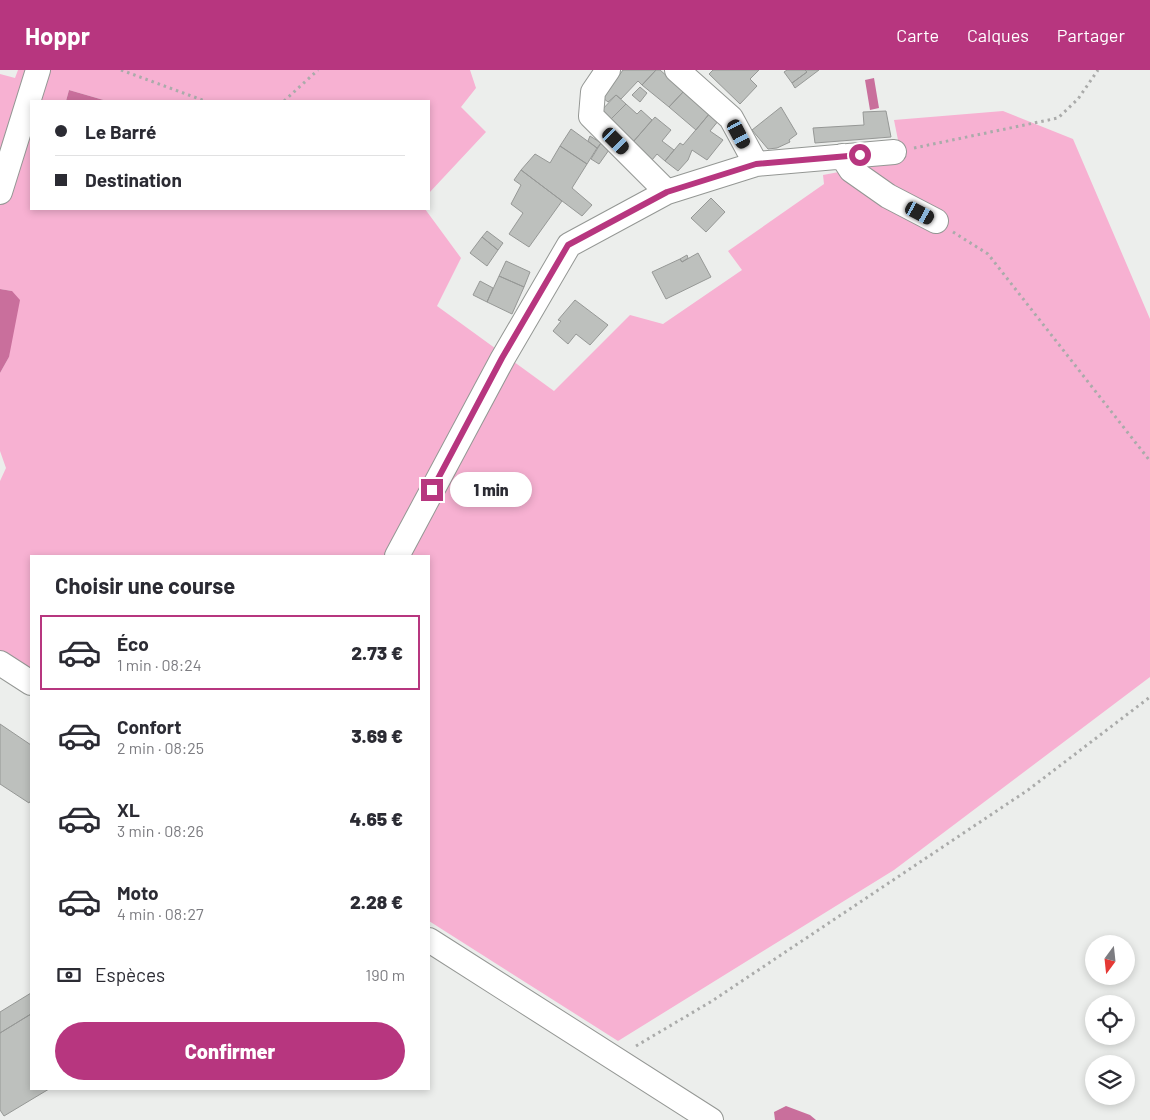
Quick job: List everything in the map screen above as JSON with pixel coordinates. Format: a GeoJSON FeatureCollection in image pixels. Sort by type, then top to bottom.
{"type":"FeatureCollection","features":[{"type":"Feature","properties":{"kind":"street"},"geometry":{"type":"LineString","coordinates":[[0,192],[38,70]]}},
{"type":"Feature","properties":{"kind":"street"},"geometry":{"type":"LineString","coordinates":[[608,70],[593,92],[591,116],[667,192]]}},
{"type":"Feature","properties":{"kind":"street"},"geometry":{"type":"LineString","coordinates":[[677,70],[731,118],[756,164]]}},
{"type":"Feature","properties":{"kind":"street"},"geometry":{"type":"LineString","coordinates":[[398,555],[502,358],[568,245],[667,192],[756,164],[894,152]]}},
{"type":"Feature","properties":{"kind":"street"},"geometry":{"type":"LineString","coordinates":[[842,156],[851,170],[888,196],[936,221]]}},
{"type":"Feature","properties":{"kind":"street"},"geometry":{"type":"LineString","coordinates":[[0,663],[30,682]]}},
{"type":"Feature","properties":{"kind":"street"},"geometry":{"type":"LineString","coordinates":[[430,941],[710,1120]]}},
{"type":"Feature","properties":{"kind":"path"},"geometry":{"type":"LineString","coordinates":[[121,70],[203,100]]}},
{"type":"Feature","properties":{"kind":"path"},"geometry":{"type":"LineString","coordinates":[[285,100],[318,70]]}},
{"type":"Feature","properties":{"kind":"path"},"geometry":{"type":"LineString","coordinates":[[894,152],[1058,118],[1078,99],[1098,70]]}},
{"type":"Feature","properties":{"kind":"path"},"geometry":{"type":"LineString","coordinates":[[936,221],[988,254],[1150,461]]}},
{"type":"Feature","properties":{"kind":"path"},"geometry":{"type":"LineString","coordinates":[[615,1058],[712,1001],[1020,796],[1150,696]]}},
{"type":"Feature","properties":{"kind":"shaded area"},"geometry":{"type":"Polygon","coordinates":[[[18,70],[470,70],[476,88],[461,107],[486,132],[430,192],[430,100],[104,100],[69,90],[66,100],[30,100],[30,210],[426,210],[461,258],[437,306],[554,391],[630,315],[663,324],[742,270],[728,251],[824,184],[823,175],[902,160],[894,120],[1003,111],[1073,139],[1150,319],[1150,677],[894,870],[618,1041],[430,922],[430,555],[30,555],[30,676],[0,657],[0,481],[6,468],[0,451],[0,373],[9,357],[12,291],[0,289],[0,74],[15,78],[18,70]]]}},
{"type":"Feature","properties":{"kind":"shaded area"},"geometry":{"type":"Polygon","coordinates":[[[874,78],[879,108],[870,110],[865,80],[874,78]]]}},
{"type":"Feature","properties":{"kind":"shaded area"},"geometry":{"type":"Polygon","coordinates":[[[69,90],[104,100],[66,100],[69,90]]]}},
{"type":"Feature","properties":{"kind":"shaded area"},"geometry":{"type":"Polygon","coordinates":[[[0,289],[12,291],[20,300],[9,357],[0,373],[0,289]]]}},
{"type":"Feature","properties":{"kind":"shaded area"},"geometry":{"type":"Polygon","coordinates":[[[786,1106],[810,1115],[816,1120],[775,1120],[774,1112],[786,1106]]]}},
{"type":"Feature","properties":{"kind":"building"},"geometry":{"type":"Polygon","coordinates":[[[623,70],[656,70],[642,85],[638,81],[621,99],[616,95],[608,102],[603,98],[623,70]]]}},
{"type":"Feature","properties":{"kind":"building"},"geometry":{"type":"Polygon","coordinates":[[[656,70],[660,70],[684,91],[669,107],[642,85],[656,70]]]}},
{"type":"Feature","properties":{"kind":"building"},"geometry":{"type":"Polygon","coordinates":[[[713,70],[759,70],[750,79],[757,86],[740,104],[709,74],[713,70]]]}},
{"type":"Feature","properties":{"kind":"building"},"geometry":{"type":"Polygon","coordinates":[[[787,70],[805,70],[807,72],[792,83],[784,72],[787,70]]]}},
{"type":"Feature","properties":{"kind":"building"},"geometry":{"type":"Polygon","coordinates":[[[805,70],[819,70],[795,88],[792,83],[807,72],[805,70]]]}},
{"type":"Feature","properties":{"kind":"building"},"geometry":{"type":"Polygon","coordinates":[[[640,87],[647,93],[640,102],[632,95],[640,87]]]}},
{"type":"Feature","properties":{"kind":"building"},"geometry":{"type":"Polygon","coordinates":[[[683,92],[710,113],[696,130],[669,107],[683,92]]]}},
{"type":"Feature","properties":{"kind":"building"},"geometry":{"type":"Polygon","coordinates":[[[616,95],[626,104],[609,121],[600,112],[616,95]]]}},
{"type":"Feature","properties":{"kind":"building"},"geometry":{"type":"Polygon","coordinates":[[[626,104],[637,114],[641,110],[652,120],[633,142],[609,121],[626,104]]]}},
{"type":"Feature","properties":{"kind":"building"},"geometry":{"type":"Polygon","coordinates":[[[781,107],[797,134],[789,140],[790,142],[777,148],[768,149],[752,130],[781,107]]]}},
{"type":"Feature","properties":{"kind":"building"},"geometry":{"type":"Polygon","coordinates":[[[886,111],[891,137],[815,143],[813,128],[864,125],[863,112],[886,111]]]}},
{"type":"Feature","properties":{"kind":"building"},"geometry":{"type":"Polygon","coordinates":[[[710,113],[719,120],[710,131],[723,140],[707,160],[692,150],[688,160],[678,171],[665,161],[680,143],[683,145],[710,113]]]}},
{"type":"Feature","properties":{"kind":"building"},"geometry":{"type":"Polygon","coordinates":[[[655,117],[671,130],[662,141],[674,150],[665,161],[657,154],[652,160],[633,142],[655,117]]]}},
{"type":"Feature","properties":{"kind":"building"},"geometry":{"type":"Polygon","coordinates":[[[571,129],[597,148],[587,164],[560,146],[571,129]]]}},
{"type":"Feature","properties":{"kind":"building"},"geometry":{"type":"Polygon","coordinates":[[[590,136],[601,143],[597,148],[588,141],[590,136]]]}},
{"type":"Feature","properties":{"kind":"building"},"geometry":{"type":"Polygon","coordinates":[[[601,143],[609,150],[599,164],[591,159],[601,143]]]}},
{"type":"Feature","properties":{"kind":"building"},"geometry":{"type":"Polygon","coordinates":[[[560,146],[587,164],[572,188],[592,205],[582,216],[521,170],[535,154],[550,163],[560,146]]]}},
{"type":"Feature","properties":{"kind":"building"},"geometry":{"type":"Polygon","coordinates":[[[521,170],[562,201],[529,247],[509,234],[523,213],[511,204],[521,185],[514,180],[521,170]]]}},
{"type":"Feature","properties":{"kind":"building"},"geometry":{"type":"Polygon","coordinates":[[[711,198],[725,212],[706,232],[691,218],[711,198]]]}},
{"type":"Feature","properties":{"kind":"building"},"geometry":{"type":"Polygon","coordinates":[[[487,231],[503,243],[498,250],[482,237],[487,231]]]}},
{"type":"Feature","properties":{"kind":"building"},"geometry":{"type":"Polygon","coordinates":[[[482,237],[498,250],[487,266],[470,253],[482,237]]]}},
{"type":"Feature","properties":{"kind":"building"},"geometry":{"type":"Polygon","coordinates":[[[698,253],[711,277],[666,299],[652,272],[680,259],[682,262],[698,253]]]}},
{"type":"Feature","properties":{"kind":"building"},"geometry":{"type":"Polygon","coordinates":[[[687,255],[688,258],[682,262],[680,259],[687,255]]]}},
{"type":"Feature","properties":{"kind":"building"},"geometry":{"type":"Polygon","coordinates":[[[506,261],[530,272],[524,287],[499,276],[506,261]]]}},
{"type":"Feature","properties":{"kind":"building"},"geometry":{"type":"Polygon","coordinates":[[[499,276],[524,287],[512,314],[487,302],[499,276]]]}},
{"type":"Feature","properties":{"kind":"building"},"geometry":{"type":"Polygon","coordinates":[[[480,281],[493,288],[487,302],[473,295],[480,281]]]}},
{"type":"Feature","properties":{"kind":"building"},"geometry":{"type":"Polygon","coordinates":[[[575,300],[608,325],[590,345],[576,334],[568,344],[553,331],[561,321],[558,320],[575,300]]]}},
{"type":"Feature","properties":{"kind":"building"},"geometry":{"type":"Polygon","coordinates":[[[0,724],[30,744],[30,802],[29,803],[0,784],[0,724]]]}},
{"type":"Feature","properties":{"kind":"building"},"geometry":{"type":"Polygon","coordinates":[[[30,994],[30,1015],[0,1033],[0,1012],[30,994]]]}},
{"type":"Feature","properties":{"kind":"building"},"geometry":{"type":"Polygon","coordinates":[[[30,1015],[30,1090],[47,1090],[4,1116],[0,1110],[0,1033],[30,1015]]]}},
{"type":"Feature","properties":{"kind":"route"},"geometry":{"type":"LineString","coordinates":[[432,490],[502,358],[568,245],[667,192],[756,164],[860,155]]}}]}
